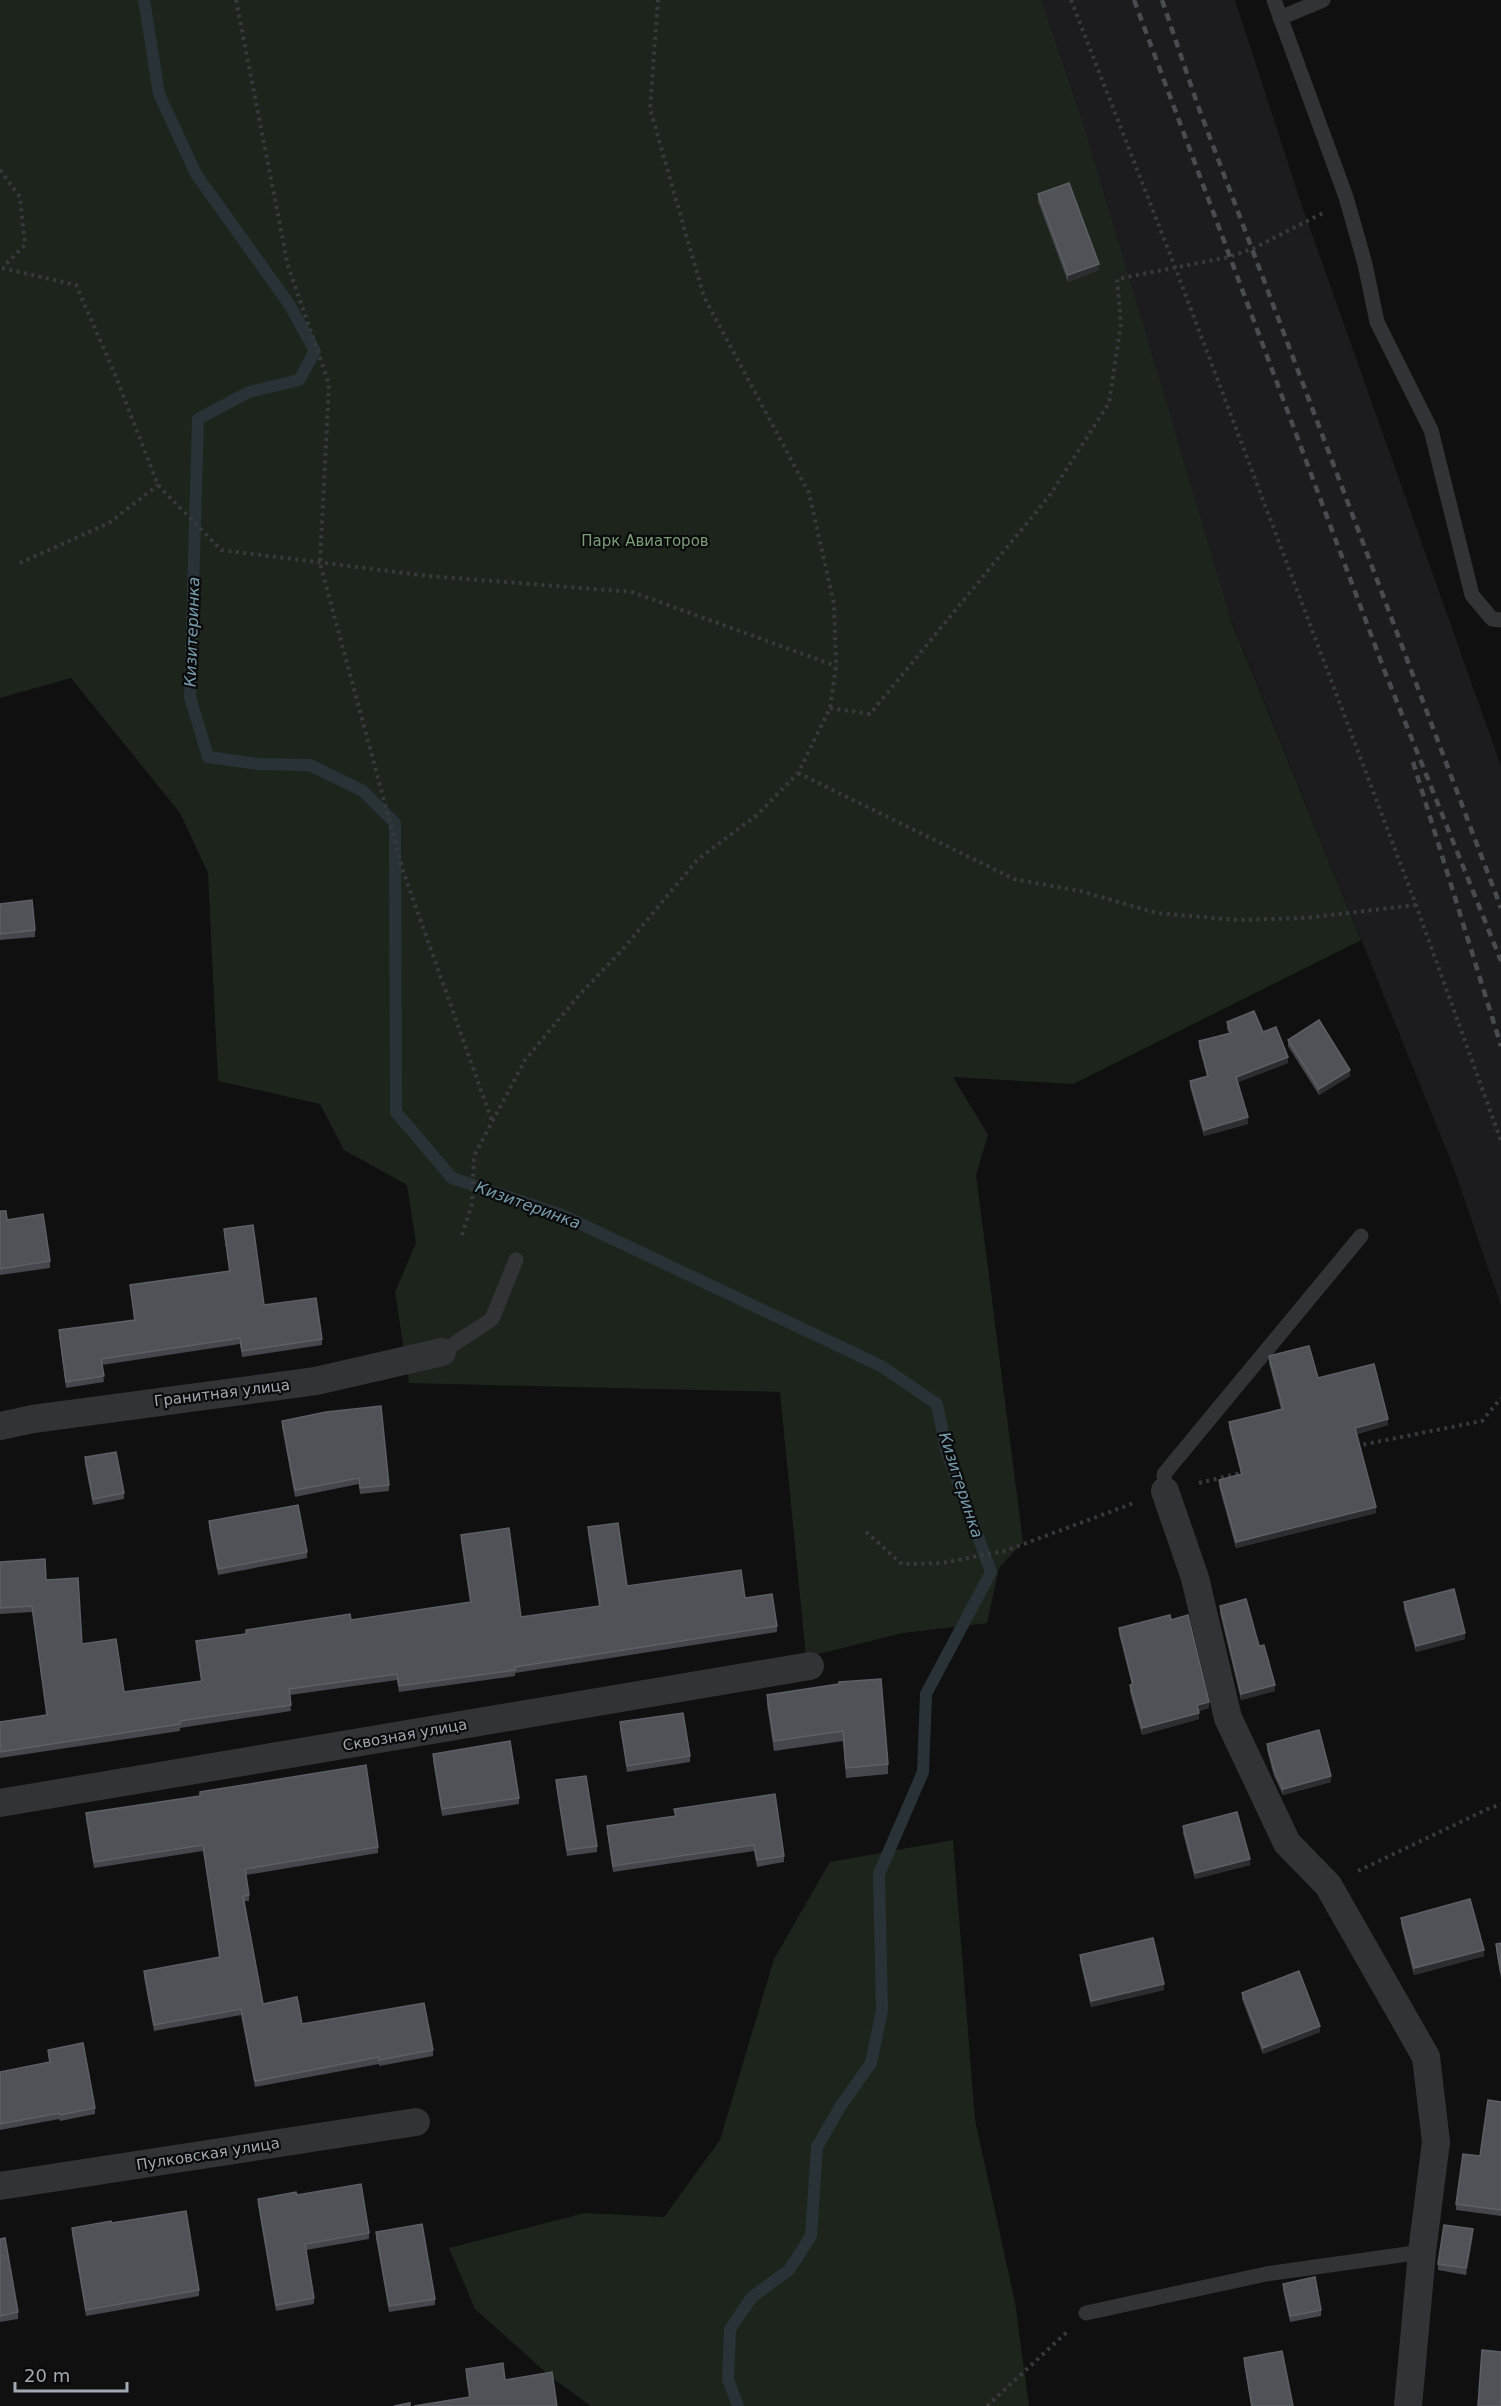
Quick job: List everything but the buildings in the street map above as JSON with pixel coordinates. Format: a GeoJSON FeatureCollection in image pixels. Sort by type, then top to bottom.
{"type":"FeatureCollection","features":[{"type":"Feature","properties":{"kind":"street","name":"Гранитная улица"},"geometry":{"type":"LineString","coordinates":[[0,1426],[33,1419],[316,1381],[442,1352]]}},
{"type":"Feature","properties":{"kind":"street"},"geometry":{"type":"LineString","coordinates":[[1165,1491],[1195,1578],[1228,1718],[1287,1843],[1328,1885],[1426,2057],[1436,2142],[1422,2252],[1408,2406]]}},
{"type":"Feature","properties":{"kind":"street","name":"Сквозная улица"},"geometry":{"type":"LineString","coordinates":[[0,1803],[810,1666]]}},
{"type":"Feature","properties":{"kind":"street","name":"Пулковская улица"},"geometry":{"type":"LineString","coordinates":[[0,2186],[416,2122]]}},
{"type":"Feature","properties":{"kind":"lane"},"geometry":{"type":"LineString","coordinates":[[1274,0],[1346,197],[1365,264],[1377,322],[1431,430],[1472,595],[1492,619],[1501,620]]}},
{"type":"Feature","properties":{"kind":"lane"},"geometry":{"type":"LineString","coordinates":[[1280,18],[1323,0]]}},
{"type":"Feature","properties":{"kind":"lane"},"geometry":{"type":"LineString","coordinates":[[1165,1491],[1164,1474],[1361,1236]]}},
{"type":"Feature","properties":{"kind":"lane"},"geometry":{"type":"LineString","coordinates":[[442,1352],[492,1319],[516,1260]]}},
{"type":"Feature","properties":{"kind":"lane"},"geometry":{"type":"LineString","coordinates":[[1086,2313],[1266,2274],[1422,2252]]}},
{"type":"Feature","properties":{"kind":"path"},"geometry":{"type":"LineString","coordinates":[[236,0],[288,266],[329,384],[320,562],[402,871],[492,1122]]}},
{"type":"Feature","properties":{"kind":"path"},"geometry":{"type":"LineString","coordinates":[[462,1235],[472,1204],[474,1156],[525,1060],[580,994],[623,949],[697,860],[757,815],[798,773],[830,708],[836,666],[834,604],[809,493],[704,297],[650,109],[658,0]]}},
{"type":"Feature","properties":{"kind":"path"},"geometry":{"type":"LineString","coordinates":[[1071,0],[1176,267],[1416,905],[1501,1141]]}},
{"type":"Feature","properties":{"kind":"path"},"geometry":{"type":"LineString","coordinates":[[0,170],[20,197],[25,245],[2,268],[76,285],[114,372],[158,485],[221,550],[429,576],[632,592],[836,666]]}},
{"type":"Feature","properties":{"kind":"path"},"geometry":{"type":"LineString","coordinates":[[830,708],[870,714],[1050,495],[1109,403],[1121,324],[1117,279],[1229,257],[1252,249],[1327,210],[1346,197]]}},
{"type":"Feature","properties":{"kind":"path"},"geometry":{"type":"LineString","coordinates":[[21,563],[108,522],[158,485]]}},
{"type":"Feature","properties":{"kind":"path"},"geometry":{"type":"LineString","coordinates":[[798,773],[1014,879],[1080,891],[1157,913],[1237,920],[1305,918],[1416,905]]}},
{"type":"Feature","properties":{"kind":"path"},"geometry":{"type":"LineString","coordinates":[[1354,1447],[1482,1421],[1501,1398]]}},
{"type":"Feature","properties":{"kind":"path"},"geometry":{"type":"LineString","coordinates":[[866,1532],[902,1564],[942,1563],[1005,1551],[1165,1491],[1254,1470]]}},
{"type":"Feature","properties":{"kind":"path"},"geometry":{"type":"LineString","coordinates":[[1328,1885],[1492,1807],[1501,1805]]}},
{"type":"Feature","properties":{"kind":"path"},"geometry":{"type":"LineString","coordinates":[[987,2406],[1086,2313]]}},
{"type":"Feature","properties":{"kind":"shaded area"},"geometry":{"type":"Polygon","coordinates":[[[986,0],[1235,0],[1302,206],[1501,766],[1501,1306],[1453,1166],[1082,252],[986,0]]]}},
{"type":"Feature","properties":{"kind":"green space","name":"Парк Авиаторов"},"geometry":{"type":"Polygon","coordinates":[[[0,0],[1041,0],[1081,117],[1232,623],[1361,940],[1073,1084],[953,1077],[988,1135],[976,1175],[1023,1542],[999,1568],[987,1623],[903,1633],[806,1657],[780,1392],[409,1383],[395,1292],[416,1243],[407,1185],[344,1150],[320,1104],[218,1081],[208,873],[180,813],[71,678],[0,698],[0,0]]]}},
{"type":"Feature","properties":{"kind":"green space"},"geometry":{"type":"Polygon","coordinates":[[[953,1840],[975,2120],[1015,2302],[1029,2406],[591,2406],[552,2378],[475,2309],[449,2248],[585,2213],[664,2217],[720,2140],[774,1959],[830,1862],[953,1840]]]}},
{"type":"Feature","properties":{"kind":"waterway","name":"Кизитеринка"},"geometry":{"type":"LineString","coordinates":[[144,0],[159,94],[196,174],[289,304],[315,351],[299,380],[249,392],[198,419],[190,697],[208,757],[258,764],[310,765],[363,791],[395,823],[396,1112],[452,1178],[562,1215],[881,1366],[937,1404],[946,1450],[991,1572],[926,1694],[923,1772],[879,1874],[882,2010],[871,2063],[840,2107],[817,2147],[811,2236],[789,2270],[752,2297],[730,2329],[728,2380],[738,2406]]}},
{"type":"Feature","properties":{"kind":"railway"},"geometry":{"type":"LineString","coordinates":[[1134,0],[1385,672],[1501,961]]}},
{"type":"Feature","properties":{"kind":"railway"},"geometry":{"type":"LineString","coordinates":[[1162,0],[1198,106],[1501,908]]}},
{"type":"Feature","properties":{"kind":"railway"},"geometry":{"type":"LineString","coordinates":[[1413,762],[1501,1046]]}}]}
